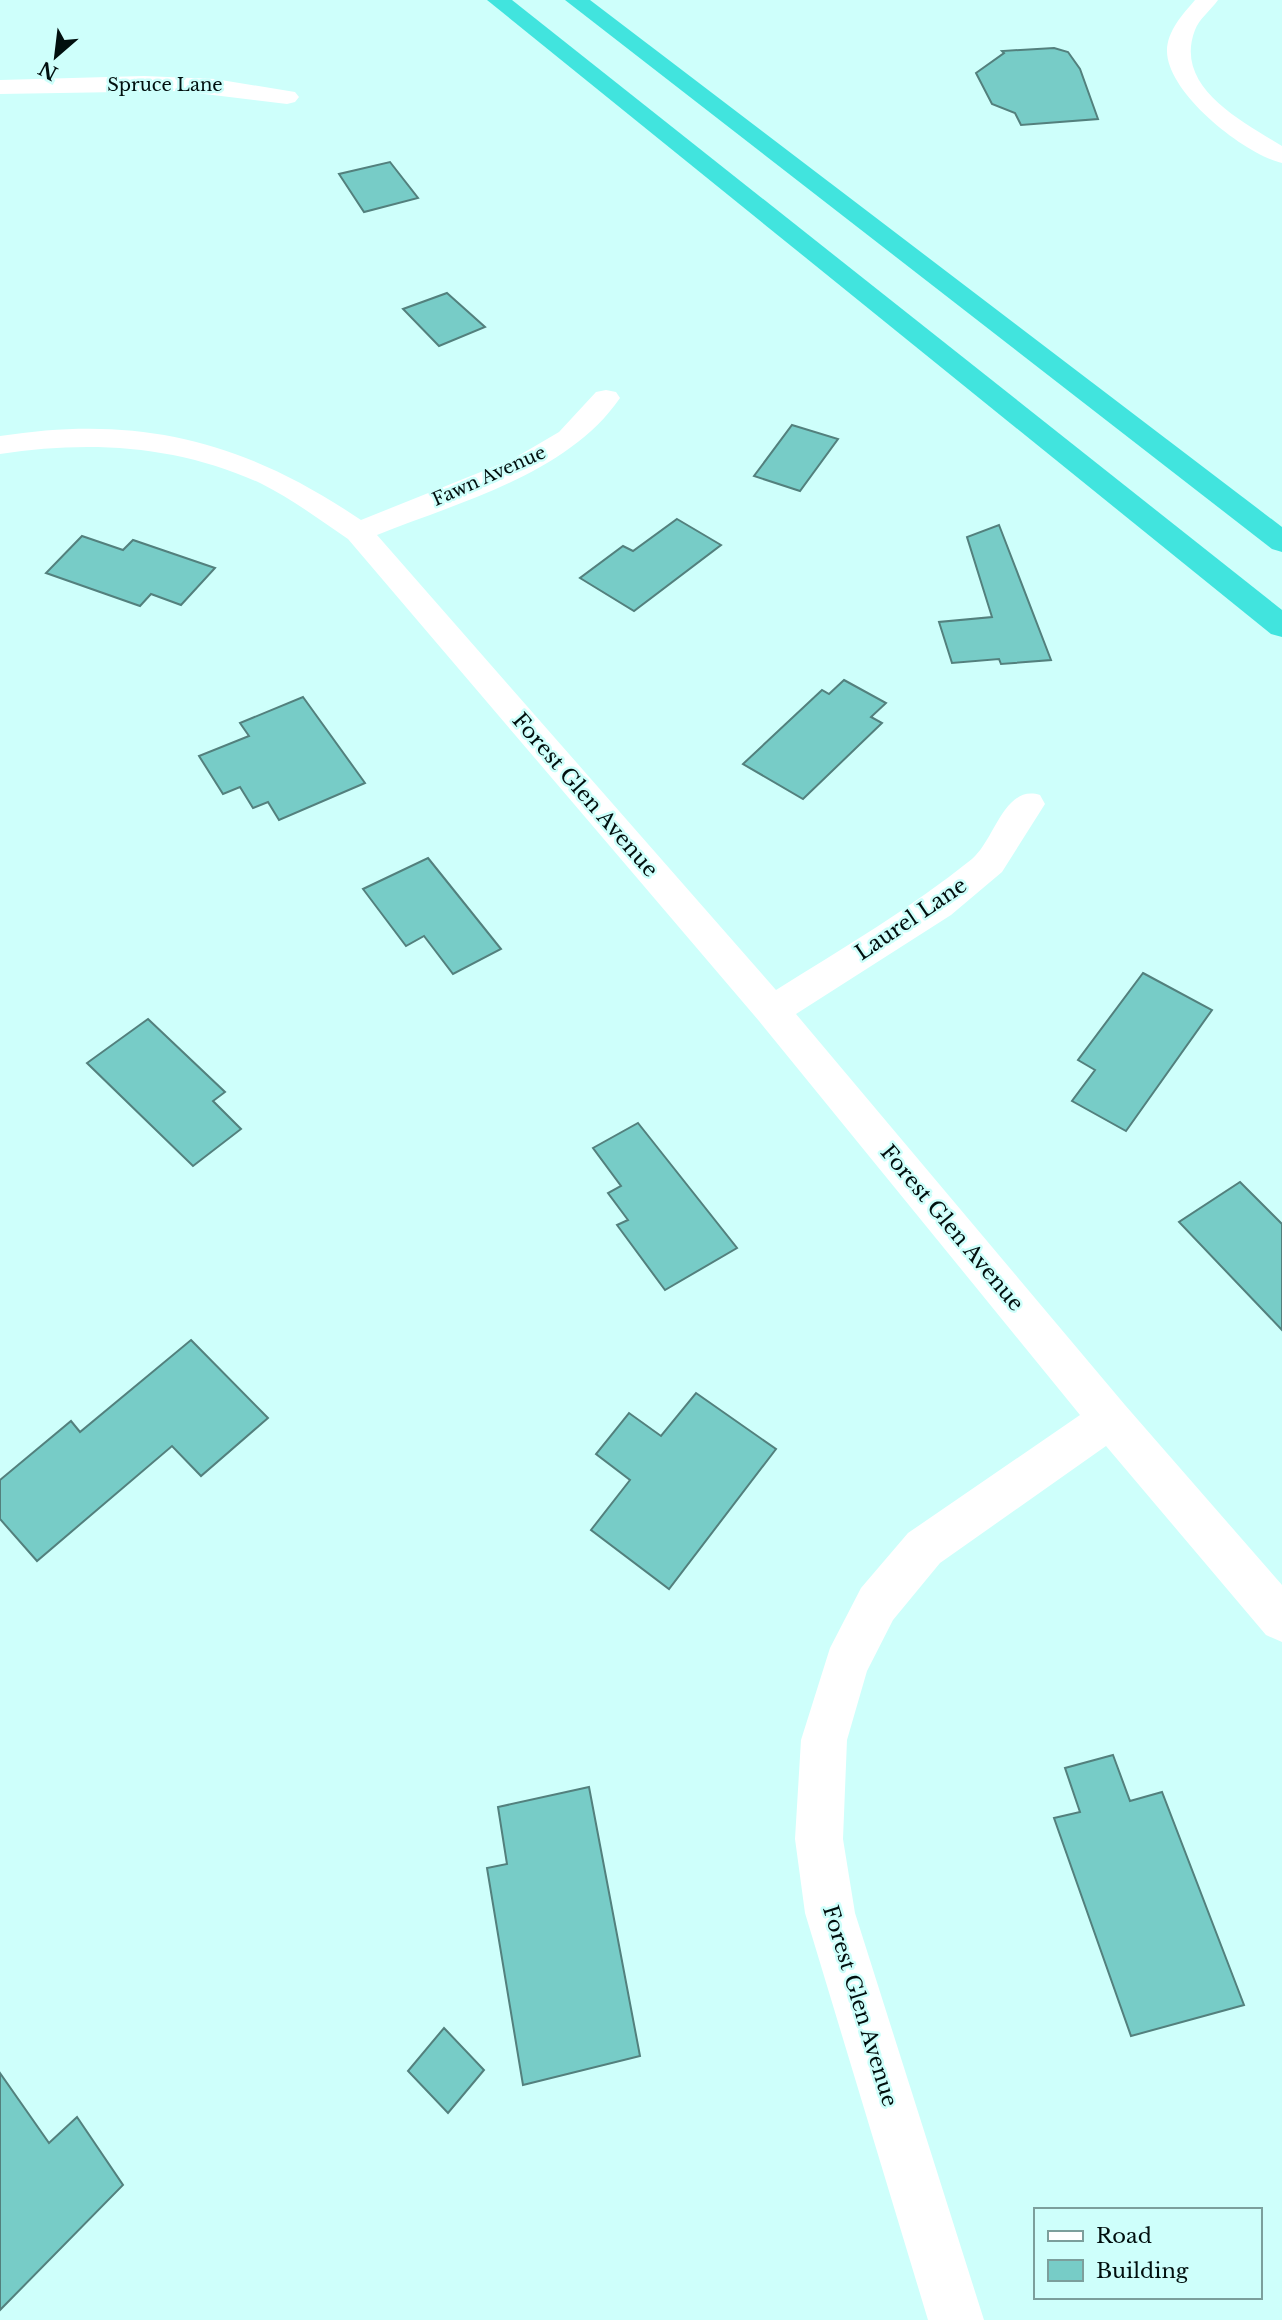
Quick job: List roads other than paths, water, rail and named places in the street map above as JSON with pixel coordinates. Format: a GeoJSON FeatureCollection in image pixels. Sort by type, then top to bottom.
{"type":"FeatureCollection","features":[{"type":"Feature","properties":{"kind":"highway"},"geometry":{"type":"LineString","coordinates":[[576,0],[1282,541]]}},
{"type":"Feature","properties":{"kind":"highway"},"geometry":{"type":"LineString","coordinates":[[486,2],[778,223],[1282,626]]}},
{"type":"Feature","properties":{"kind":"street"},"geometry":{"type":"LineString","coordinates":[[1207,0],[1187,19],[1178,37],[1177,59],[1185,79],[1202,101],[1223,119],[1282,156]]}},
{"type":"Feature","properties":{"kind":"street","name":"Spruce Lane"},"geometry":{"type":"LineString","coordinates":[[0,88],[193,82],[237,86],[287,97]]}},
{"type":"Feature","properties":{"kind":"street","name":"Fawn Avenue"},"geometry":{"type":"LineString","coordinates":[[358,532],[523,465],[569,438],[606,398]]}},
{"type":"Feature","properties":{"kind":"street","name":"Forest Glen Avenue"},"geometry":{"type":"LineString","coordinates":[[0,445],[57,438],[109,439],[165,445],[223,459],[271,478],[358,532],[772,1011],[1110,1419],[924,1548],[877,1604],[846,1664],[824,1740],[819,1839],[830,1913],[956,2320]]}},
{"type":"Feature","properties":{"kind":"street","name":"Laurel Lane"},"geometry":{"type":"LineString","coordinates":[[772,1011],[939,905],[990,863],[1028,804]]}},
{"type":"Feature","properties":{"kind":"street"},"geometry":{"type":"LineString","coordinates":[[1110,1419],[1282,1619]]}}]}
